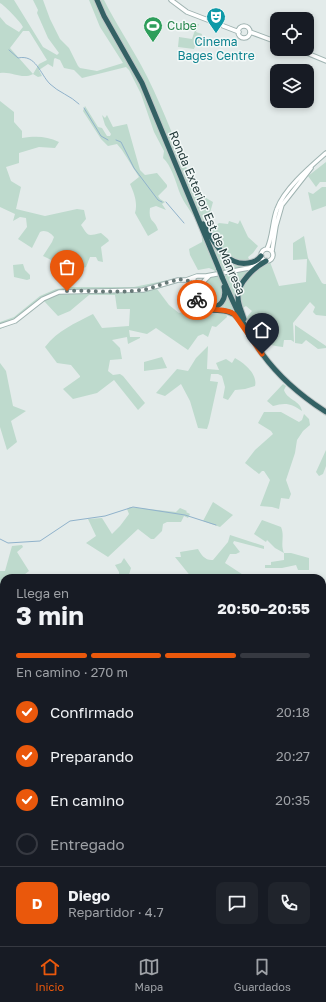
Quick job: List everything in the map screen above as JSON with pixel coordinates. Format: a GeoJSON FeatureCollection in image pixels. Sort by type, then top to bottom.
{"type":"FeatureCollection","features":[{"type":"Feature","properties":{"kind":"highway","name":"Ronda Exterior Est de Manresa"},"geometry":{"type":"LineString","coordinates":[[99,0],[144,82],[245,329],[259,351],[277,373],[300,394],[326,410]]}},
{"type":"Feature","properties":{"kind":"highway","name":"Ronda Exterior Est de Manresa"},"geometry":{"type":"LineString","coordinates":[[99,0],[104,16],[142,83],[220,268]]}},
{"type":"Feature","properties":{"kind":"highway"},"geometry":{"type":"LineString","coordinates":[[203,224],[220,249],[232,260],[246,264],[263,259]]}},
{"type":"Feature","properties":{"kind":"highway"},"geometry":{"type":"LineString","coordinates":[[244,319],[238,298],[240,287],[260,265],[263,259]]}},
{"type":"Feature","properties":{"kind":"highway","name":"Ronda Exterior Est de Manresa"},"geometry":{"type":"LineString","coordinates":[[223,276],[261,350],[278,371],[301,392],[326,410]]}},
{"type":"Feature","properties":{"kind":"highway"},"geometry":{"type":"LineString","coordinates":[[196,286],[200,301],[209,307],[216,306],[223,301],[225,296],[223,276]]}},
{"type":"Feature","properties":{"kind":"highway"},"geometry":{"type":"LineString","coordinates":[[196,286],[196,299],[202,306],[212,310],[227,310],[233,312],[245,329]]}},
{"type":"Feature","properties":{"kind":"street"},"geometry":{"type":"LineString","coordinates":[[172,0],[194,14],[232,27],[247,27],[251,33],[270,40]]}},
{"type":"Feature","properties":{"kind":"street"},"geometry":{"type":"LineString","coordinates":[[172,0],[187,12],[239,32],[240,36],[243,38],[248,37],[251,33]]}},
{"type":"Feature","properties":{"kind":"street"},"geometry":{"type":"LineString","coordinates":[[239,32],[241,28]]}},
{"type":"Feature","properties":{"kind":"street"},"geometry":{"type":"LineString","coordinates":[[314,56],[326,61]]}},
{"type":"Feature","properties":{"kind":"street"},"geometry":{"type":"LineString","coordinates":[[263,259],[262,251],[267,249],[271,239],[275,215],[282,198],[305,172],[326,153]]}},
{"type":"Feature","properties":{"kind":"street"},"geometry":{"type":"LineString","coordinates":[[0,326],[15,321],[41,300],[57,292],[137,290],[178,280],[186,280],[197,276],[246,269],[263,259],[272,258],[276,226],[282,205],[306,174],[326,156]]}},
{"type":"Feature","properties":{"kind":"street"},"geometry":{"type":"LineString","coordinates":[[267,249],[272,251]]}},
{"type":"Feature","properties":{"kind":"street"},"geometry":{"type":"LineString","coordinates":[[186,280],[196,286],[204,285],[204,281],[210,275]]}},
{"type":"Feature","properties":{"kind":"street"},"geometry":{"type":"LineString","coordinates":[[201,276],[204,281]]}},
{"type":"Feature","properties":{"kind":"street"},"geometry":{"type":"LineString","coordinates":[[194,278],[196,286]]}},
{"type":"Feature","properties":{"kind":"green space"},"geometry":{"type":"Polygon","coordinates":[[[0,0],[14,0],[43,47],[57,55],[59,53],[48,38],[33,0],[43,0],[60,39],[69,48],[78,66],[80,68],[97,71],[123,63],[100,27],[89,0],[104,0],[154,90],[187,169],[183,171],[186,177],[195,190],[213,202],[208,220],[215,226],[219,223],[228,224],[229,221],[238,224],[240,220],[248,237],[258,246],[248,257],[251,263],[246,264],[254,273],[266,262],[270,262],[279,286],[306,282],[307,259],[293,260],[293,243],[304,236],[308,258],[322,283],[326,284],[326,316],[316,315],[313,312],[315,307],[310,302],[293,323],[294,342],[291,340],[284,340],[283,347],[264,342],[256,335],[246,318],[252,311],[246,306],[233,314],[226,313],[215,303],[208,304],[202,301],[199,297],[201,290],[207,281],[216,274],[214,270],[209,268],[198,270],[190,255],[189,249],[202,242],[200,228],[182,197],[171,169],[163,158],[164,151],[154,132],[141,94],[129,70],[126,67],[82,78],[74,70],[64,68],[60,60],[55,58],[53,67],[48,64],[39,70],[42,76],[38,77],[33,74],[29,76],[21,76],[9,73],[0,73],[0,17],[6,24],[19,32],[23,27],[5,6],[0,3],[0,0]],[[23,31],[10,48],[33,74],[39,64],[47,60],[29,31],[23,31]]]}},
{"type":"Feature","properties":{"kind":"green space"},"geometry":{"type":"Polygon","coordinates":[[[197,24],[199,24],[196,32],[202,34],[199,43],[196,44],[194,49],[178,47],[179,37],[192,39],[197,24]]]}},
{"type":"Feature","properties":{"kind":"green space"},"geometry":{"type":"Polygon","coordinates":[[[0,101],[14,112],[14,122],[22,131],[22,138],[41,137],[59,142],[55,148],[39,147],[19,153],[19,163],[6,167],[11,181],[21,187],[16,209],[45,216],[77,209],[84,210],[86,219],[81,225],[87,234],[91,235],[101,233],[109,241],[101,247],[103,262],[98,261],[96,257],[90,257],[86,267],[77,270],[70,279],[63,268],[43,256],[54,237],[46,231],[40,232],[32,248],[18,239],[27,227],[26,218],[20,217],[13,221],[15,214],[0,207],[0,101]]]}},
{"type":"Feature","properties":{"kind":"green space"},"geometry":{"type":"Polygon","coordinates":[[[85,106],[98,127],[102,128],[107,136],[110,136],[111,134],[105,125],[102,115],[105,118],[107,115],[113,127],[127,124],[140,170],[145,175],[157,173],[167,185],[167,187],[158,196],[165,202],[162,204],[166,210],[156,206],[150,208],[151,219],[158,230],[148,236],[135,213],[136,202],[130,184],[139,177],[117,144],[108,146],[101,139],[83,111],[85,106]]]}},
{"type":"Feature","properties":{"kind":"green space"},"geometry":{"type":"Polygon","coordinates":[[[326,162],[326,182],[320,182],[316,187],[308,176],[326,162]]]}},
{"type":"Feature","properties":{"kind":"green space"},"geometry":{"type":"Polygon","coordinates":[[[322,187],[326,187],[326,206],[312,211],[308,192],[313,194],[322,187]]]}},
{"type":"Feature","properties":{"kind":"green space"},"geometry":{"type":"Polygon","coordinates":[[[23,264],[25,270],[30,275],[30,279],[27,280],[14,277],[13,265],[23,264]]]}},
{"type":"Feature","properties":{"kind":"green space"},"geometry":{"type":"Polygon","coordinates":[[[168,280],[170,285],[157,289],[169,305],[179,313],[199,307],[207,314],[226,313],[227,317],[216,327],[212,326],[208,337],[203,334],[198,336],[188,350],[156,328],[147,334],[129,330],[130,337],[140,338],[128,344],[127,337],[112,340],[120,348],[122,359],[110,360],[108,371],[113,375],[120,374],[123,376],[145,403],[138,410],[114,380],[97,393],[73,399],[63,389],[80,376],[71,365],[57,363],[45,347],[55,336],[73,324],[93,314],[102,328],[129,326],[130,309],[117,309],[115,295],[89,295],[70,311],[58,316],[44,301],[16,322],[0,329],[0,322],[14,317],[40,296],[56,289],[71,287],[134,287],[168,280]]]}},
{"type":"Feature","properties":{"kind":"green space"},"geometry":{"type":"Polygon","coordinates":[[[295,325],[326,346],[326,348],[318,349],[306,340],[302,344],[295,343],[295,325]]]}},
{"type":"Feature","properties":{"kind":"green space"},"geometry":{"type":"Polygon","coordinates":[[[208,346],[207,369],[219,370],[216,363],[226,359],[232,363],[235,358],[250,369],[254,377],[255,386],[235,390],[228,400],[223,398],[225,387],[222,376],[218,374],[211,374],[210,381],[218,382],[207,429],[198,428],[190,401],[181,384],[165,396],[156,393],[177,369],[188,371],[196,358],[208,346]]]}},
{"type":"Feature","properties":{"kind":"green space"},"geometry":{"type":"Polygon","coordinates":[[[162,357],[167,368],[144,371],[144,362],[162,357]]]}},
{"type":"Feature","properties":{"kind":"green space"},"geometry":{"type":"Polygon","coordinates":[[[0,363],[6,371],[13,406],[26,411],[11,421],[17,442],[7,450],[0,427],[0,363]]]}},
{"type":"Feature","properties":{"kind":"green space"},"geometry":{"type":"Polygon","coordinates":[[[283,384],[286,386],[284,390],[288,396],[299,404],[302,411],[289,404],[273,406],[267,401],[283,384]]]}},
{"type":"Feature","properties":{"kind":"green space"},"geometry":{"type":"Polygon","coordinates":[[[264,412],[281,412],[299,422],[302,420],[304,414],[309,419],[310,425],[303,431],[297,440],[295,453],[286,480],[291,494],[289,499],[281,498],[279,509],[260,506],[270,480],[264,471],[259,474],[245,463],[255,450],[273,434],[271,431],[258,423],[264,412]]]}},
{"type":"Feature","properties":{"kind":"green space"},"geometry":{"type":"Polygon","coordinates":[[[326,450],[326,466],[323,474],[319,476],[316,472],[326,450]]]}},
{"type":"Feature","properties":{"kind":"green space"},"geometry":{"type":"Polygon","coordinates":[[[213,502],[233,515],[220,527],[203,521],[213,502]]]}},
{"type":"Feature","properties":{"kind":"green space"},"geometry":{"type":"Polygon","coordinates":[[[130,507],[176,512],[180,508],[190,514],[188,518],[184,516],[181,522],[167,522],[163,524],[162,531],[154,539],[151,539],[138,529],[108,557],[86,543],[96,536],[88,519],[102,518],[112,534],[129,514],[127,509],[130,507]]]}},
{"type":"Feature","properties":{"kind":"green space"},"geometry":{"type":"Polygon","coordinates":[[[262,520],[281,527],[284,553],[275,548],[267,540],[266,542],[254,534],[262,520]]]}},
{"type":"Feature","properties":{"kind":"green space"},"geometry":{"type":"Polygon","coordinates":[[[230,535],[264,546],[264,549],[234,541],[233,543],[240,552],[230,554],[225,563],[242,574],[189,574],[175,557],[181,557],[180,552],[198,549],[208,560],[213,560],[228,542],[230,535]]]}},
{"type":"Feature","properties":{"kind":"green space"},"geometry":{"type":"Polygon","coordinates":[[[22,545],[23,547],[17,552],[29,571],[25,574],[0,574],[0,571],[5,571],[12,546],[22,545]]]}},
{"type":"Feature","properties":{"kind":"green space"},"geometry":{"type":"Polygon","coordinates":[[[284,553],[291,553],[309,558],[309,570],[298,570],[296,565],[282,568],[265,568],[265,565],[271,565],[271,562],[284,560],[284,553]]]}},
{"type":"Feature","properties":{"kind":"green space"},"geometry":{"type":"Polygon","coordinates":[[[124,558],[131,568],[129,574],[119,574],[115,565],[121,563],[124,558]]]}},
{"type":"Feature","properties":{"kind":"waterway"},"geometry":{"type":"LineString","coordinates":[[9,50],[18,58],[29,59],[33,62],[50,84],[79,104]]}},
{"type":"Feature","properties":{"kind":"waterway"},"geometry":{"type":"LineString","coordinates":[[84,108],[101,136],[108,140]]}},
{"type":"Feature","properties":{"kind":"waterway"},"geometry":{"type":"LineString","coordinates":[[116,140],[121,142],[134,168],[158,200],[162,202]]}},
{"type":"Feature","properties":{"kind":"waterway"},"geometry":{"type":"LineString","coordinates":[[166,202],[184,223]]}},
{"type":"Feature","properties":{"kind":"waterway"},"geometry":{"type":"LineString","coordinates":[[0,539],[8,543],[40,541],[70,521],[105,516],[133,507],[185,515],[216,525]]}},
{"type":"Feature","properties":{"kind":"way so far"},"geometry":{"type":"LineString","coordinates":[[67,291],[105,292],[148,289],[178,280],[186,280],[195,287],[197,300]]}},
{"type":"Feature","properties":{"kind":"place","name":"Cinema Bages Centre"},"geometry":{"type":"Point","coordinates":[216,34]}},
{"type":"Feature","properties":{"kind":"place","name":"Cube"},"geometry":{"type":"Point","coordinates":[153,43]}},
{"type":"Feature","properties":{"kind":"route"},"geometry":{"type":"LineString","coordinates":[[197,300],[208,310],[227,310],[236,315],[262,354]]}}]}
